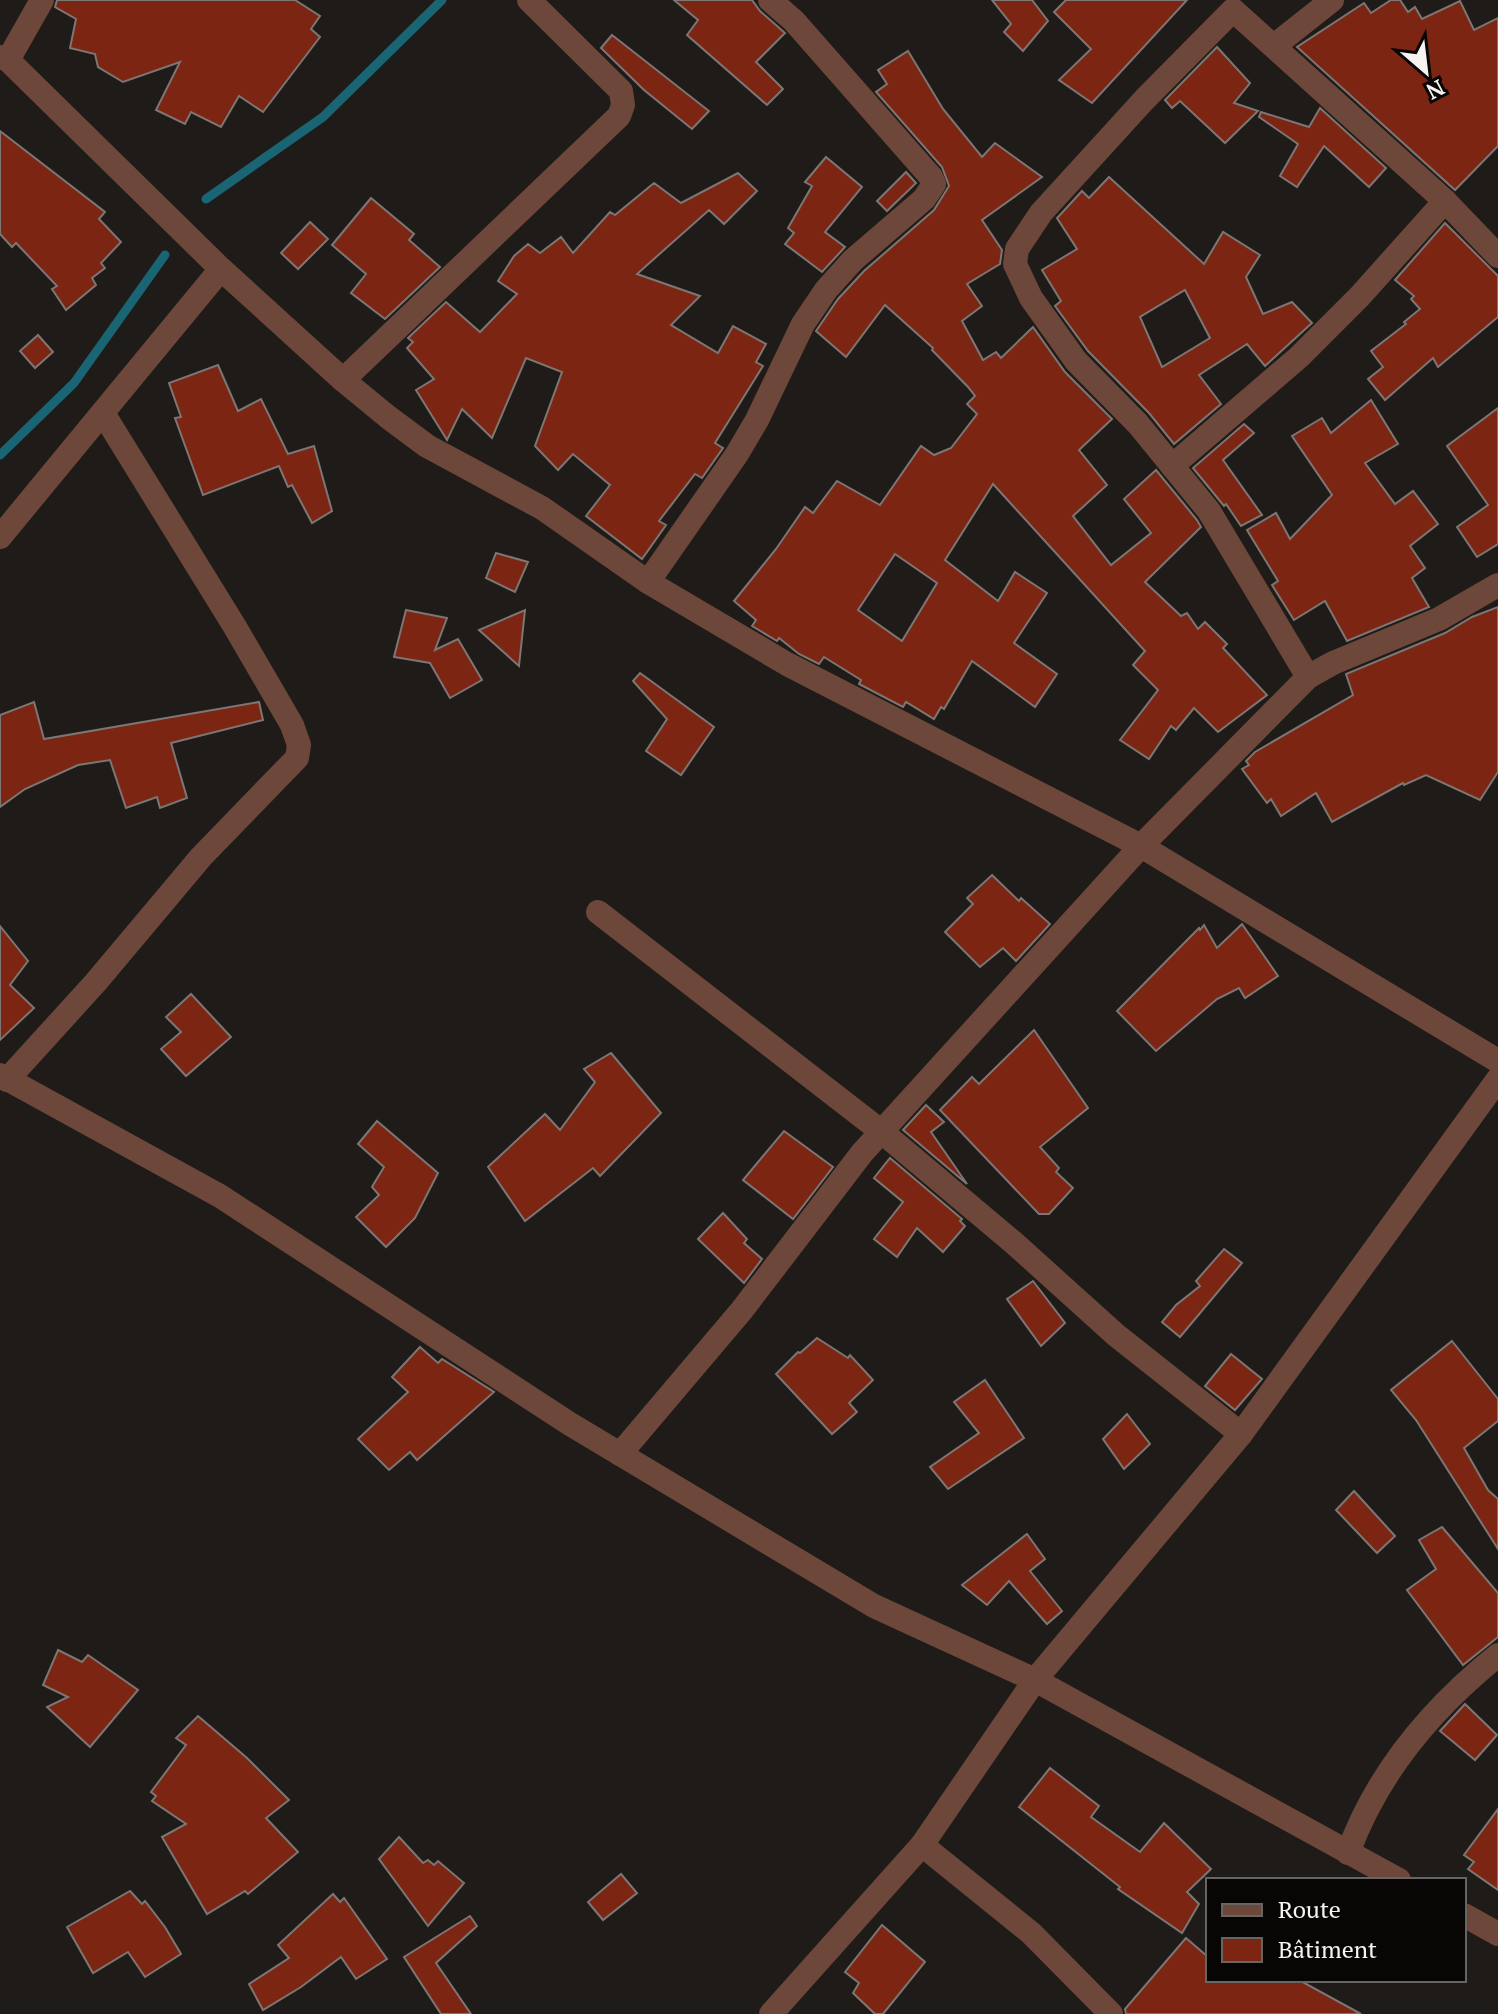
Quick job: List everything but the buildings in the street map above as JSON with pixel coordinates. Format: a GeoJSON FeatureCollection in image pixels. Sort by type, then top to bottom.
{"type":"FeatureCollection","features":[{"type":"Feature","properties":{"kind":"street"},"geometry":{"type":"LineString","coordinates":[[42,0],[4,59],[113,161],[221,269],[343,380],[427,446],[542,508],[648,582],[787,664],[1141,846],[1498,1061]]}},
{"type":"Feature","properties":{"kind":"street"},"geometry":{"type":"LineString","coordinates":[[343,380],[619,116],[623,105],[621,91],[529,0]]}},
{"type":"Feature","properties":{"kind":"street"},"geometry":{"type":"LineString","coordinates":[[648,582],[737,454],[757,420],[803,324],[826,290],[874,241],[924,199],[934,184],[802,30],[770,0]]}},
{"type":"Feature","properties":{"kind":"street"},"geometry":{"type":"LineString","coordinates":[[1274,46],[1332,0]]}},
{"type":"Feature","properties":{"kind":"street"},"geometry":{"type":"LineString","coordinates":[[1308,677],[1209,511],[1138,424],[1076,361],[1031,298],[1015,264],[1015,255],[1041,213],[1144,100],[1233,10],[1445,201],[1498,256]]}},
{"type":"Feature","properties":{"kind":"street"},"geometry":{"type":"LineString","coordinates":[[1172,466],[1299,357],[1360,296],[1445,201]]}},
{"type":"Feature","properties":{"kind":"street"},"geometry":{"type":"LineString","coordinates":[[0,537],[221,269]]}},
{"type":"Feature","properties":{"kind":"street"},"geometry":{"type":"LineString","coordinates":[[103,413],[235,627],[292,725],[299,745],[297,758],[201,857],[96,982],[4,1078],[220,1196],[620,1454],[874,1606],[1035,1680],[1395,1878]]}},
{"type":"Feature","properties":{"kind":"street"},"geometry":{"type":"LineString","coordinates":[[620,1454],[742,1310],[862,1153],[1141,846],[1308,677],[1333,663],[1439,619],[1498,585]]}},
{"type":"Feature","properties":{"kind":"street"},"geometry":{"type":"LineString","coordinates":[[598,912],[882,1132],[1014,1243],[1116,1335],[1241,1434]]}},
{"type":"Feature","properties":{"kind":"street"},"geometry":{"type":"LineString","coordinates":[[771,2014],[922,1845],[1035,1680],[1241,1434],[1498,1079]]}},
{"type":"Feature","properties":{"kind":"street"},"geometry":{"type":"LineString","coordinates":[[1348,1853],[1361,1817],[1385,1777],[1425,1724],[1498,1655]]}},
{"type":"Feature","properties":{"kind":"street"},"geometry":{"type":"LineString","coordinates":[[922,1845],[1031,1933],[1111,2014]]}},
{"type":"Feature","properties":{"kind":"street"},"geometry":{"type":"LineString","coordinates":[[1466,1916],[1498,1934]]}},
{"type":"Feature","properties":{"kind":"waterway"},"geometry":{"type":"LineString","coordinates":[[206,199],[323,117],[442,0]]}},
{"type":"Feature","properties":{"kind":"waterway"},"geometry":{"type":"LineString","coordinates":[[0,455],[74,383],[165,255]]}}]}
